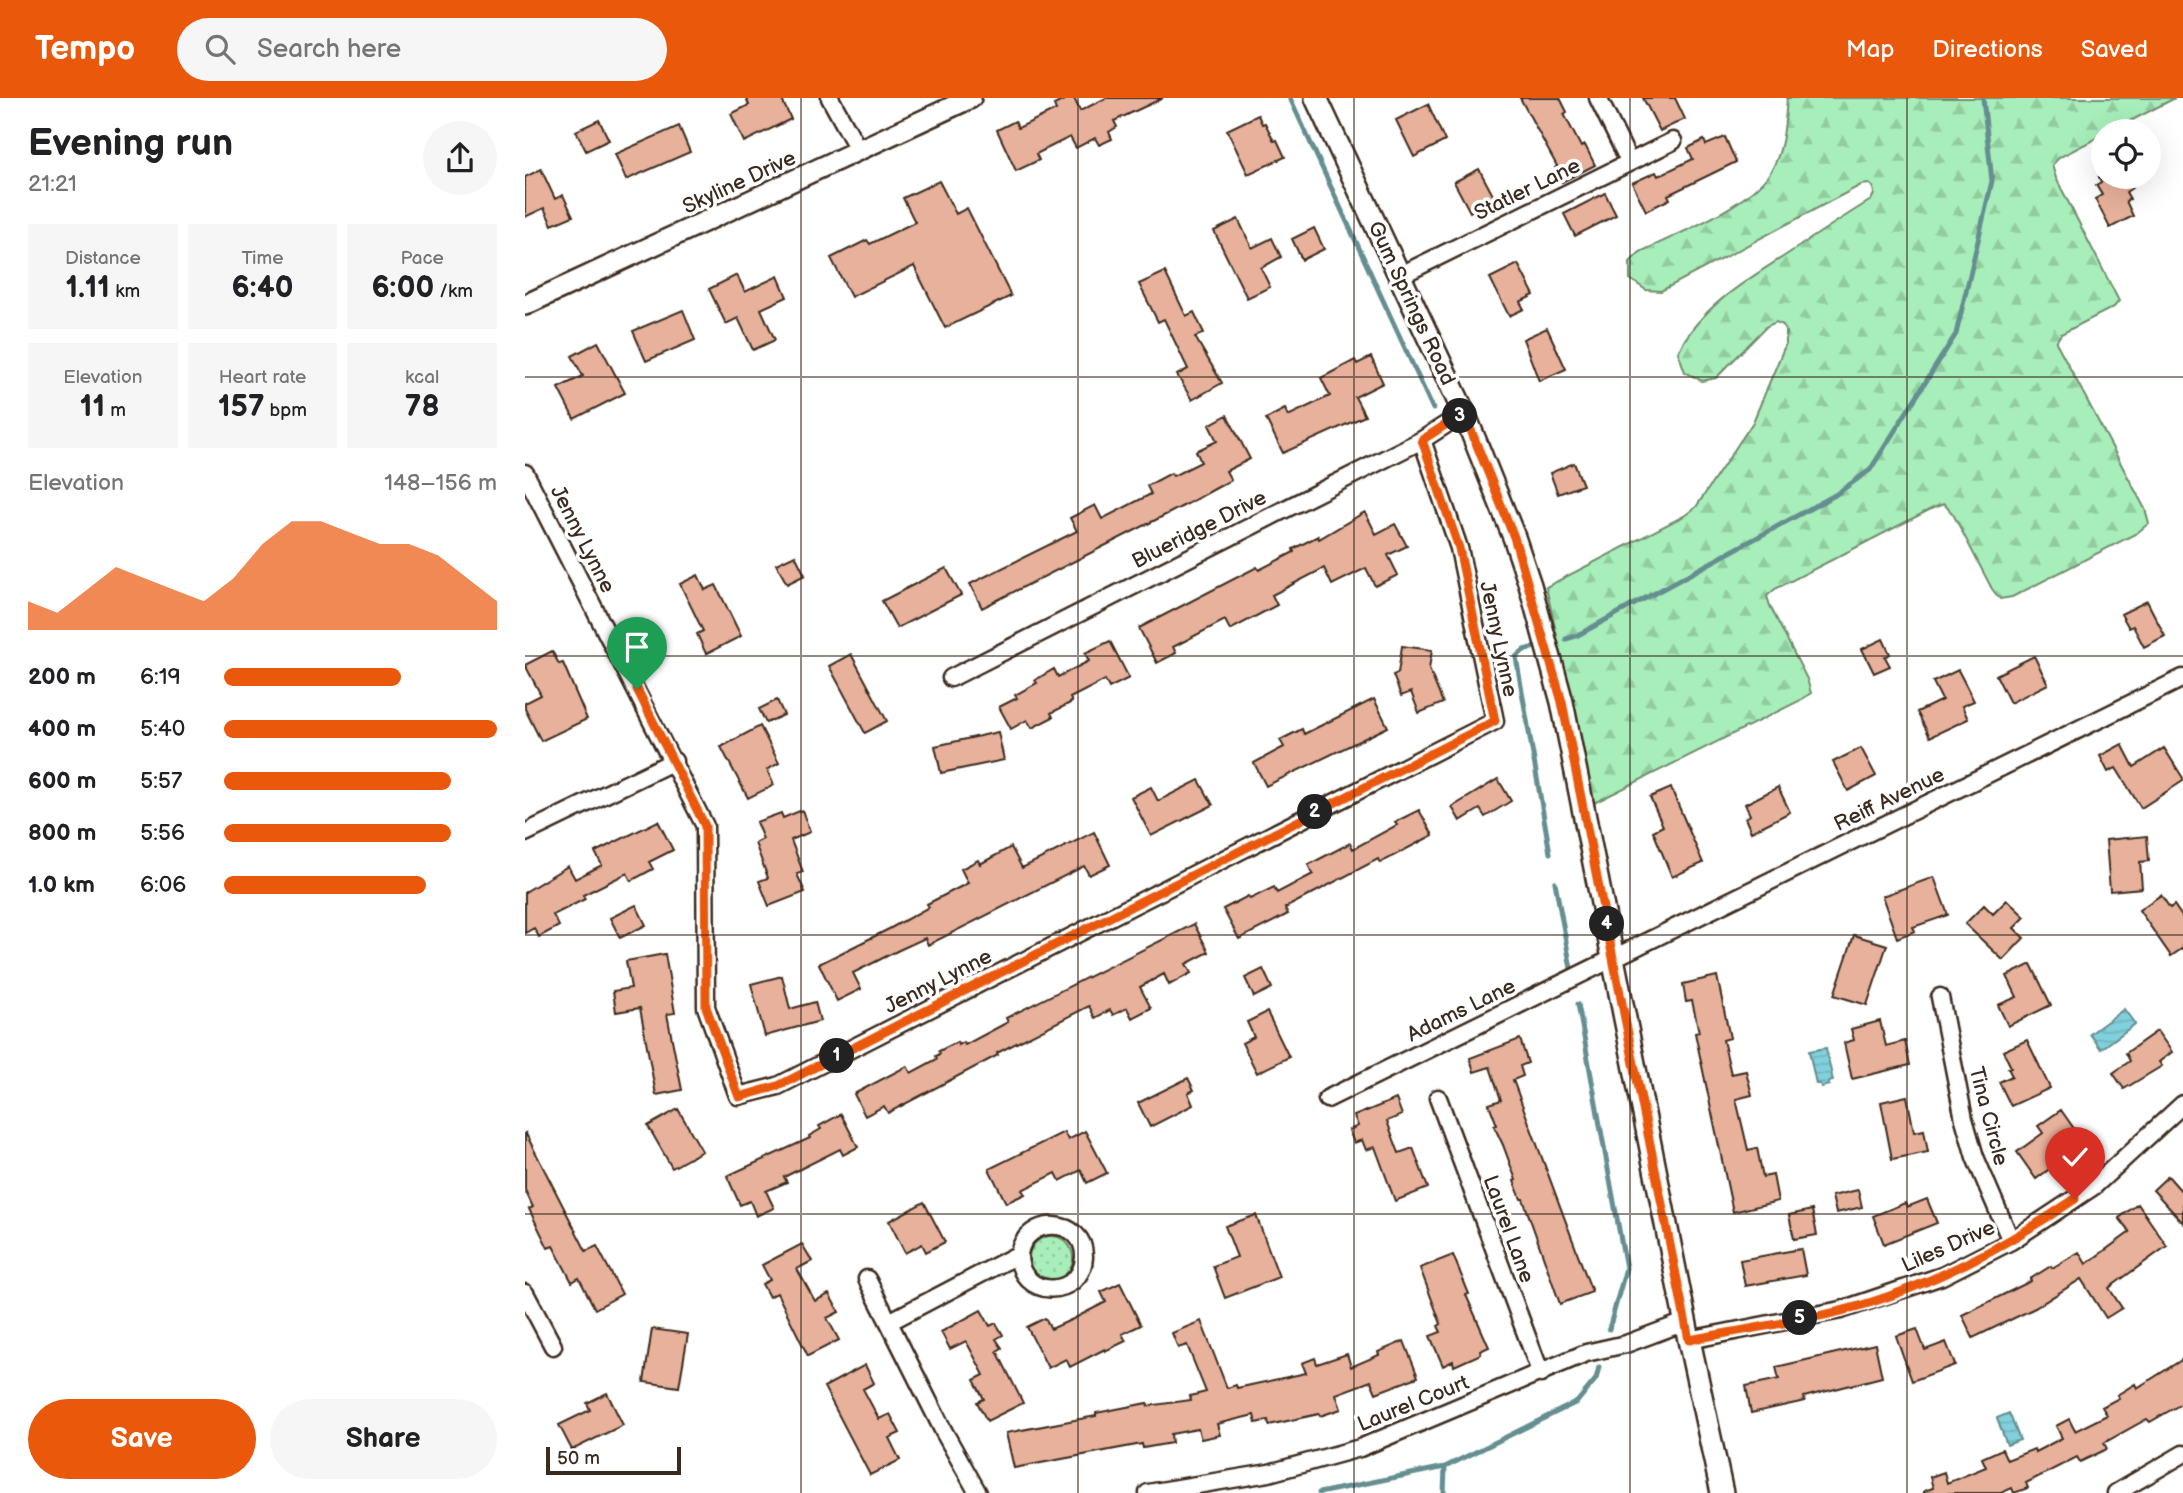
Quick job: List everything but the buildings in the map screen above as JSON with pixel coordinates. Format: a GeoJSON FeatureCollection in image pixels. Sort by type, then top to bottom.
{"type":"FeatureCollection","features":[{"type":"Feature","properties":{"kind":"main road","name":"Gum Springs Road"},"geometry":{"type":"LineString","coordinates":[[1316,98],[1464,413],[1514,537],[1533,598],[1562,702],[1687,1331],[1722,1493]]}},
{"type":"Feature","properties":{"kind":"street"},"geometry":{"type":"LineString","coordinates":[[830,98],[859,151]]}},
{"type":"Feature","properties":{"kind":"street","name":"Skyline Drive"},"geometry":{"type":"LineString","coordinates":[[525,305],[971,98]]}},
{"type":"Feature","properties":{"kind":"street"},"geometry":{"type":"LineString","coordinates":[[1598,98],[1625,153]]}},
{"type":"Feature","properties":{"kind":"street","name":"Statler Lane"},"geometry":{"type":"LineString","coordinates":[[1399,275],[1673,141]]}},
{"type":"Feature","properties":{"kind":"street","name":"Blueridge Drive"},"geometry":{"type":"LineString","coordinates":[[951,678],[1422,440],[1464,413]]}},
{"type":"Feature","properties":{"kind":"street","name":"Jenny Lynne"},"geometry":{"type":"LineString","coordinates":[[525,473],[705,826],[706,1007],[739,1097],[778,1086],[1495,721],[1459,548],[1422,440]]}},
{"type":"Feature","properties":{"kind":"street","name":"Reiff Avenue"},"geometry":{"type":"LineString","coordinates":[[1614,958],[2183,678]]}},
{"type":"Feature","properties":{"kind":"street"},"geometry":{"type":"LineString","coordinates":[[525,833],[674,761]]}},
{"type":"Feature","properties":{"kind":"street","name":"Adams Lane"},"geometry":{"type":"LineString","coordinates":[[1327,1099],[1614,958]]}},
{"type":"Feature","properties":{"kind":"street","name":"Tina Circle"},"geometry":{"type":"LineString","coordinates":[[1940,997],[1964,1119],[1975,1157],[2011,1241]]}},
{"type":"Feature","properties":{"kind":"street","name":"Laurel Lane"},"geometry":{"type":"LineString","coordinates":[[1438,1098],[1541,1374]]}},
{"type":"Feature","properties":{"kind":"street","name":"Liles Drive"},"geometry":{"type":"LineString","coordinates":[[1687,1331],[1822,1315],[1942,1276],[2011,1241],[2094,1186],[2183,1104]]}},
{"type":"Feature","properties":{"kind":"street"},"geometry":{"type":"LineString","coordinates":[[889,1322],[1020,1254],[1025,1238],[1032,1230],[1052,1224],[1062,1226],[1078,1238],[1084,1258],[1076,1277],[1067,1285],[1046,1289],[1027,1278],[1021,1268],[1020,1254]]}},
{"type":"Feature","properties":{"kind":"street"},"geometry":{"type":"LineString","coordinates":[[867,1279],[978,1493]]}},
{"type":"Feature","properties":{"kind":"street"},"geometry":{"type":"LineString","coordinates":[[525,1293],[553,1346]]}},
{"type":"Feature","properties":{"kind":"street","name":"Laurel Court"},"geometry":{"type":"LineString","coordinates":[[1148,1493],[1269,1473],[1360,1448],[1586,1353],[1687,1331]]}},
{"type":"Feature","properties":{"kind":"street"},"geometry":{"type":"LineString","coordinates":[[2116,1493],[2183,1454]]}},
{"type":"Feature","properties":{"kind":"green space"},"geometry":{"type":"Polygon","coordinates":[[[1787,98],[2175,98],[2134,119],[2091,119],[2091,141],[2060,157],[2052,165],[2056,178],[2119,301],[2114,307],[2061,334],[2056,342],[2145,509],[2149,523],[2137,533],[2012,597],[2000,599],[1992,589],[1953,514],[1944,504],[1933,508],[1775,589],[1767,596],[1807,679],[1811,693],[1594,803],[1546,587],[1684,516],[1696,507],[1753,422],[1786,343],[1786,332],[1783,325],[1776,322],[1767,326],[1716,378],[1702,381],[1685,372],[1678,352],[1699,321],[1726,295],[1871,200],[1873,187],[1869,184],[1861,185],[1661,291],[1646,290],[1630,279],[1630,262],[1640,252],[1692,228],[1747,196],[1771,171],[1783,136],[1787,98]]]}},
{"type":"Feature","properties":{"kind":"green space"},"geometry":{"type":"Polygon","coordinates":[[[1051,1236],[1066,1243],[1073,1258],[1066,1273],[1051,1280],[1036,1273],[1029,1258],[1036,1243],[1051,1236]]]}},
{"type":"Feature","properties":{"kind":"water"},"geometry":{"type":"Polygon","coordinates":[[[2124,1009],[2135,1024],[2101,1049],[2090,1034],[2124,1009]]]}},
{"type":"Feature","properties":{"kind":"water"},"geometry":{"type":"Polygon","coordinates":[[[1826,1048],[1833,1081],[1821,1087],[1816,1084],[1809,1051],[1826,1048]]]}},
{"type":"Feature","properties":{"kind":"water"},"geometry":{"type":"Polygon","coordinates":[[[2009,1413],[2020,1440],[2007,1445],[1997,1418],[2009,1413]]]}},
{"type":"Feature","properties":{"kind":"waterway"},"geometry":{"type":"LineString","coordinates":[[1290,98],[1433,409]]}},
{"type":"Feature","properties":{"kind":"waterway"},"geometry":{"type":"LineString","coordinates":[[1566,639],[1835,495],[1870,470],[1956,334],[1992,181],[1983,98]]}},
{"type":"Feature","properties":{"kind":"waterway"},"geometry":{"type":"LineString","coordinates":[[1535,647],[1524,650],[1516,657],[1550,853]]}},
{"type":"Feature","properties":{"kind":"waterway"},"geometry":{"type":"LineString","coordinates":[[1555,882],[1572,974]]}},
{"type":"Feature","properties":{"kind":"waterway"},"geometry":{"type":"LineString","coordinates":[[1578,1004],[1626,1268],[1609,1329]]}},
{"type":"Feature","properties":{"kind":"waterway"},"geometry":{"type":"LineString","coordinates":[[1319,1493],[1445,1467],[1577,1402],[1596,1379],[1599,1367]]}},
{"type":"Feature","properties":{"kind":"waterway"},"geometry":{"type":"LineString","coordinates":[[1444,1493],[1445,1467]]}},
{"type":"Feature","properties":{"kind":"route"},"geometry":{"type":"LineString","coordinates":[[637,689],[705,826],[706,1007],[739,1097],[778,1086],[1495,721],[1459,548],[1422,440],[1464,413],[1514,537],[1562,702],[1689,1340],[1822,1315],[1934,1279],[2011,1241],[2075,1199]]}}]}
